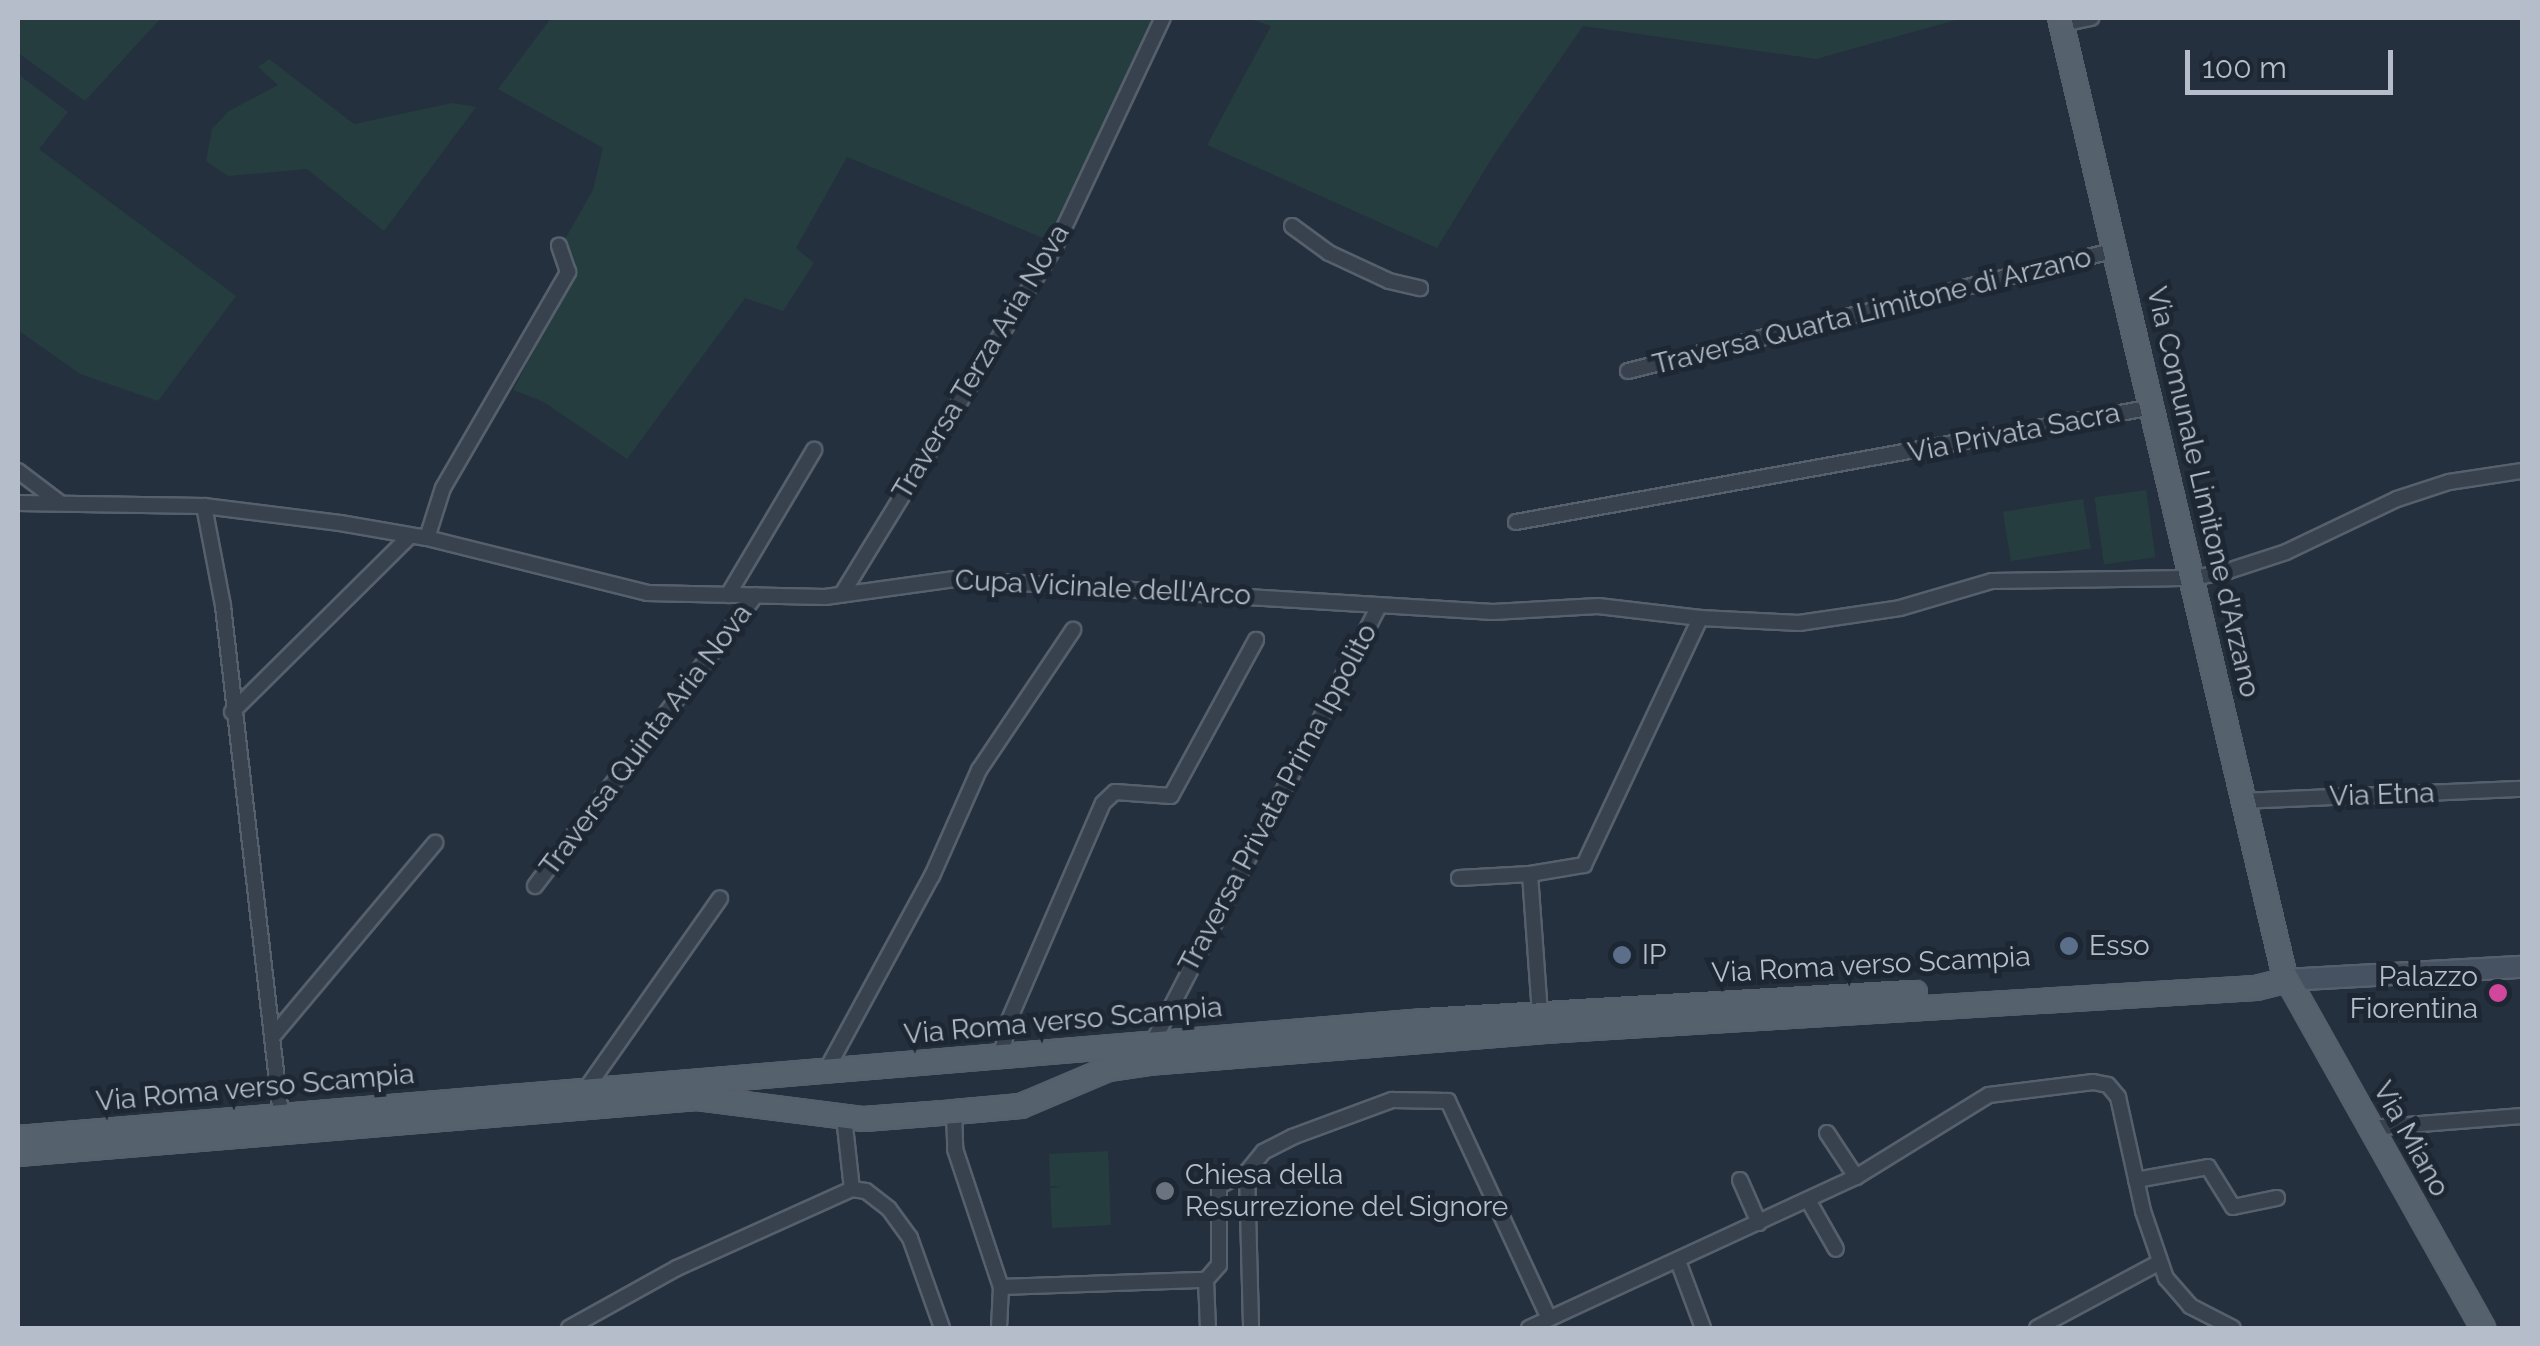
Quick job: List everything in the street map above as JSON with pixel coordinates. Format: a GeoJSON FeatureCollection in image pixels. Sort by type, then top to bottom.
{"type":"FeatureCollection","features":[{"type":"Feature","properties":{"kind":"main road","name":"Via Comunale Limitone d'Arzano"},"geometry":{"type":"LineString","coordinates":[[2061,21],[2287,980]]}},
{"type":"Feature","properties":{"kind":"main road"},"geometry":{"type":"LineString","coordinates":[[2287,980],[2522,967]]}},
{"type":"Feature","properties":{"kind":"main road","name":"Via Roma verso Scampia"},"geometry":{"type":"LineString","coordinates":[[18,1138],[827,1069],[1805,998],[2262,974],[2287,980]]}},
{"type":"Feature","properties":{"kind":"main road","name":"Via Roma verso Scampia"},"geometry":{"type":"LineString","coordinates":[[18,1154],[698,1098],[844,1117],[954,1112],[1021,1106],[1108,1070],[1542,1020],[1930,1008],[2256,988],[2287,980]]}},
{"type":"Feature","properties":{"kind":"main road","name":"Via Miano"},"geometry":{"type":"LineString","coordinates":[[2287,980],[2483,1328]]}},
{"type":"Feature","properties":{"kind":"main road"},"geometry":{"type":"LineString","coordinates":[[1032,1054],[1056,1071],[1050,1095]]}},
{"type":"Feature","properties":{"kind":"main road"},"geometry":{"type":"LineString","coordinates":[[801,1112],[800,1092],[827,1069]]}},
{"type":"Feature","properties":{"kind":"street","name":"Traversa Terza Aria Nova"},"geometry":{"type":"LineString","coordinates":[[842,594],[1055,247],[1163,18]]}},
{"type":"Feature","properties":{"kind":"street"},"geometry":{"type":"LineString","coordinates":[[2061,21],[2091,18]]}},
{"type":"Feature","properties":{"kind":"street"},"geometry":{"type":"LineString","coordinates":[[1292,226],[1330,253],[1389,280],[1420,288]]}},
{"type":"Feature","properties":{"kind":"street"},"geometry":{"type":"LineString","coordinates":[[427,538],[443,488],[568,272],[559,246]]}},
{"type":"Feature","properties":{"kind":"street","name":"Traversa Quarta Limitone di Arzano"},"geometry":{"type":"LineString","coordinates":[[1628,370],[2116,250]]}},
{"type":"Feature","properties":{"kind":"street","name":"Via Privata Sacra"},"geometry":{"type":"LineString","coordinates":[[1516,522],[2153,406]]}},
{"type":"Feature","properties":{"kind":"street"},"geometry":{"type":"LineString","coordinates":[[728,595],[814,450]]}},
{"type":"Feature","properties":{"kind":"street","name":"Cupa Vicinale dell'Arco"},"geometry":{"type":"LineString","coordinates":[[18,503],[204,506],[427,538],[648,593],[842,594],[955,579],[1492,612],[1598,606],[1700,618],[1799,623],[1900,608],[1992,581],[2192,578],[2286,552],[2340,523],[2449,482],[2522,470]]}},
{"type":"Feature","properties":{"kind":"street"},"geometry":{"type":"LineString","coordinates":[[18,471],[59,502]]}},
{"type":"Feature","properties":{"kind":"street"},"geometry":{"type":"LineString","coordinates":[[204,506],[223,606],[232,712],[281,1116]]}},
{"type":"Feature","properties":{"kind":"street"},"geometry":{"type":"LineString","coordinates":[[232,712],[410,536]]}},
{"type":"Feature","properties":{"kind":"street","name":"Traversa Quinta Aria Nova"},"geometry":{"type":"LineString","coordinates":[[536,886],[756,595]]}},
{"type":"Feature","properties":{"kind":"street","name":"Traversa Privata Prima Ippolito"},"geometry":{"type":"LineString","coordinates":[[1152,1044],[1157,1027],[1379,606]]}},
{"type":"Feature","properties":{"kind":"street"},"geometry":{"type":"LineString","coordinates":[[1459,878],[1530,874],[1584,865],[1700,618]]}},
{"type":"Feature","properties":{"kind":"street"},"geometry":{"type":"LineString","coordinates":[[827,1069],[932,876],[979,770],[1073,630]]}},
{"type":"Feature","properties":{"kind":"street"},"geometry":{"type":"LineString","coordinates":[[1001,1056],[1009,1020],[1107,796],[1116,792],[1171,796],[1256,640]]}},
{"type":"Feature","properties":{"kind":"street","name":"Via Etna"},"geometry":{"type":"LineString","coordinates":[[2242,800],[2522,789]]}},
{"type":"Feature","properties":{"kind":"street"},"geometry":{"type":"LineString","coordinates":[[274,1036],[435,843]]}},
{"type":"Feature","properties":{"kind":"street"},"geometry":{"type":"LineString","coordinates":[[1530,874],[1542,1020]]}},
{"type":"Feature","properties":{"kind":"street"},"geometry":{"type":"LineString","coordinates":[[586,1089],[720,898]]}},
{"type":"Feature","properties":{"kind":"street"},"geometry":{"type":"LineString","coordinates":[[1529,1328],[1856,1177],[1989,1095],[2093,1082],[2108,1085],[2118,1096],[2158,1263],[2190,1306],[2233,1328]]}},
{"type":"Feature","properties":{"kind":"street"},"geometry":{"type":"LineString","coordinates":[[1208,1328],[1206,1280],[1219,1265],[1219,1186],[1247,1172],[1262,1152],[1292,1137],[1392,1100],[1448,1101],[1549,1319]]}},
{"type":"Feature","properties":{"kind":"street"},"geometry":{"type":"LineString","coordinates":[[954,1112],[955,1148],[1000,1287],[999,1328]]}},
{"type":"Feature","properties":{"kind":"street"},"geometry":{"type":"LineString","coordinates":[[2370,1128],[2522,1116]]}},
{"type":"Feature","properties":{"kind":"street"},"geometry":{"type":"LineString","coordinates":[[844,1117],[852,1189]]}},
{"type":"Feature","properties":{"kind":"street"},"geometry":{"type":"LineString","coordinates":[[1828,1133],[1856,1177]]}},
{"type":"Feature","properties":{"kind":"street"},"geometry":{"type":"LineString","coordinates":[[2136,1180],[2208,1167],[2234,1207],[2277,1198]]}},
{"type":"Feature","properties":{"kind":"street"},"geometry":{"type":"LineString","coordinates":[[1247,1172],[1251,1328]]}},
{"type":"Feature","properties":{"kind":"street"},"geometry":{"type":"LineString","coordinates":[[1740,1180],[1760,1224]]}},
{"type":"Feature","properties":{"kind":"street"},"geometry":{"type":"LineString","coordinates":[[570,1328],[677,1268],[852,1189],[866,1191],[889,1209],[910,1238],[942,1328]]}},
{"type":"Feature","properties":{"kind":"street"},"geometry":{"type":"LineString","coordinates":[[1808,1200],[1836,1249]]}},
{"type":"Feature","properties":{"kind":"street"},"geometry":{"type":"LineString","coordinates":[[1678,1260],[1703,1328]]}},
{"type":"Feature","properties":{"kind":"street"},"geometry":{"type":"LineString","coordinates":[[2036,1328],[2158,1263]]}},
{"type":"Feature","properties":{"kind":"street"},"geometry":{"type":"LineString","coordinates":[[1000,1287],[1206,1280]]}},
{"type":"Feature","properties":{"kind":"green space"},"geometry":{"type":"Polygon","coordinates":[[[18,18],[161,18],[85,101],[18,53],[18,18]]]}},
{"type":"Feature","properties":{"kind":"green space"},"geometry":{"type":"Polygon","coordinates":[[[551,18],[1162,18],[1048,240],[847,157],[796,248],[814,263],[783,311],[745,298],[627,459],[544,402],[513,390],[575,274],[565,239],[593,190],[603,148],[498,89],[551,18]]]}},
{"type":"Feature","properties":{"kind":"green space"},"geometry":{"type":"Polygon","coordinates":[[[1247,18],[1963,18],[1816,59],[1583,26],[1495,153],[1437,248],[1207,145],[1271,26],[1247,18]]]}},
{"type":"Feature","properties":{"kind":"green space"},"geometry":{"type":"Polygon","coordinates":[[[269,59],[354,124],[452,103],[476,107],[384,231],[307,169],[228,176],[206,161],[212,129],[229,111],[278,85],[258,67],[269,59]]]}},
{"type":"Feature","properties":{"kind":"green space"},"geometry":{"type":"Polygon","coordinates":[[[18,74],[68,112],[39,149],[236,296],[158,401],[80,374],[18,330],[18,74]]]}},
{"type":"Feature","properties":{"kind":"green space"},"geometry":{"type":"Polygon","coordinates":[[[2146,490],[2155,557],[2104,565],[2095,497],[2146,490]]]}},
{"type":"Feature","properties":{"kind":"green space"},"geometry":{"type":"Polygon","coordinates":[[[2083,499],[2091,548],[2011,561],[2003,512],[2083,499]]]}},
{"type":"Feature","properties":{"kind":"green space"},"geometry":{"type":"Polygon","coordinates":[[[1108,1151],[1111,1225],[1052,1228],[1050,1188],[1063,1187],[1050,1186],[1049,1154],[1108,1151]]]}},
{"type":"Feature","properties":{"kind":"place","name":"Esso"},"geometry":{"type":"Point","coordinates":[2069,946]}},
{"type":"Feature","properties":{"kind":"place","name":"IP"},"geometry":{"type":"Point","coordinates":[1622,955]}},
{"type":"Feature","properties":{"kind":"place","name":"Palazzo Fiorentina"},"geometry":{"type":"Point","coordinates":[2498,993]}},
{"type":"Feature","properties":{"kind":"place","name":"Chiesa della Resurrezione del Signore"},"geometry":{"type":"Point","coordinates":[1165,1191]}}]}
